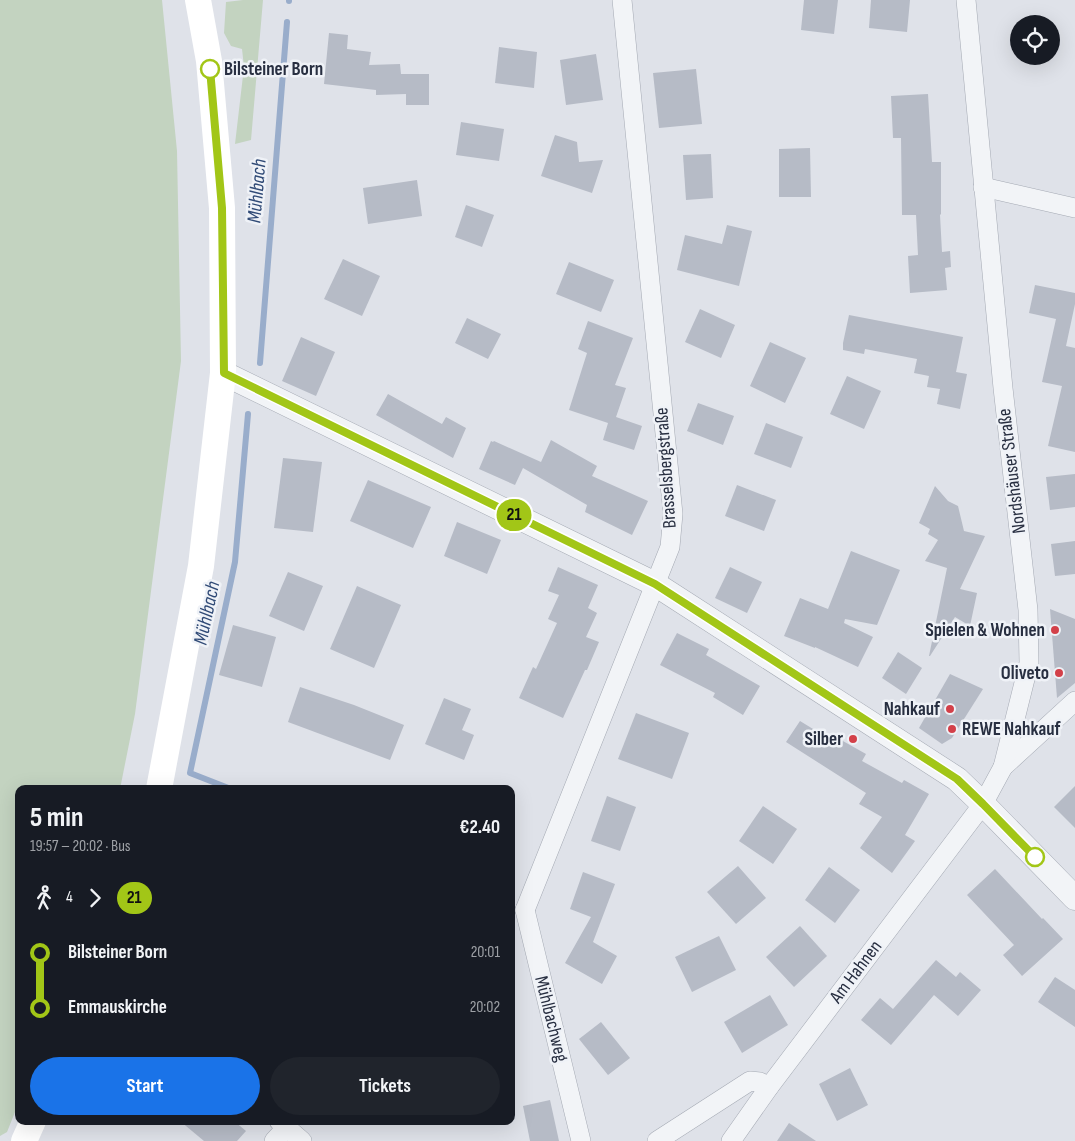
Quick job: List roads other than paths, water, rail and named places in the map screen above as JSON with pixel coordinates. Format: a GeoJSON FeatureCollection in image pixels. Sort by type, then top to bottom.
{"type":"FeatureCollection","features":[{"type":"Feature","properties":{"kind":"main road"},"geometry":{"type":"LineString","coordinates":[[160,785],[201,566],[224,373],[222,208],[209,61],[198,0]]}},
{"type":"Feature","properties":{"kind":"main road"},"geometry":{"type":"LineString","coordinates":[[24,1141],[31,1125]]}},
{"type":"Feature","properties":{"kind":"street","name":"Brasselsbergstraße"},"geometry":{"type":"LineString","coordinates":[[518,911],[670,547],[673,514],[622,0]]}},
{"type":"Feature","properties":{"kind":"street","name":"Nordshäuser Straße"},"geometry":{"type":"LineString","coordinates":[[966,0],[1002,388],[1028,610],[1029,663],[1003,767],[983,804]]}},
{"type":"Feature","properties":{"kind":"street"},"geometry":{"type":"LineString","coordinates":[[983,187],[1075,208]]}},
{"type":"Feature","properties":{"kind":"street"},"geometry":{"type":"LineString","coordinates":[[224,373],[655,584],[957,779],[1075,898]]}},
{"type":"Feature","properties":{"kind":"street"},"geometry":{"type":"LineString","coordinates":[[1003,767],[1075,700]]}},
{"type":"Feature","properties":{"kind":"street","name":"Am Hahnen"},"geometry":{"type":"LineString","coordinates":[[731,1141],[768,1087],[983,804]]}},
{"type":"Feature","properties":{"kind":"street","name":"Mühlbachweg"},"geometry":{"type":"LineString","coordinates":[[518,911],[581,1141]]}},
{"type":"Feature","properties":{"kind":"street"},"geometry":{"type":"LineString","coordinates":[[657,1141],[750,1082],[760,1082],[768,1087]]}},
{"type":"Feature","properties":{"kind":"street"},"geometry":{"type":"LineString","coordinates":[[280,1130],[302,1141]]}},
{"type":"Feature","properties":{"kind":"waterway","name":"Mühlbach"},"geometry":{"type":"LineString","coordinates":[[260,363],[287,22]]}},
{"type":"Feature","properties":{"kind":"waterway","name":"Mühlbach"},"geometry":{"type":"LineString","coordinates":[[221,785],[190,773],[235,562],[248,414]]}},
{"type":"Feature","properties":{"kind":"place","name":"Bilsteiner Born"},"geometry":{"type":"Point","coordinates":[210,69]}},
{"type":"Feature","properties":{"kind":"place","name":"Spielen & Wohnen"},"geometry":{"type":"Point","coordinates":[1055,630]}},
{"type":"Feature","properties":{"kind":"place","name":"Oliveto"},"geometry":{"type":"Point","coordinates":[1059,673]}},
{"type":"Feature","properties":{"kind":"place","name":"Nahkauf"},"geometry":{"type":"Point","coordinates":[950,709]}},
{"type":"Feature","properties":{"kind":"place","name":"REWE Nahkauf"},"geometry":{"type":"Point","coordinates":[952,729]}},
{"type":"Feature","properties":{"kind":"place","name":"Silber"},"geometry":{"type":"Point","coordinates":[853,739]}}]}
